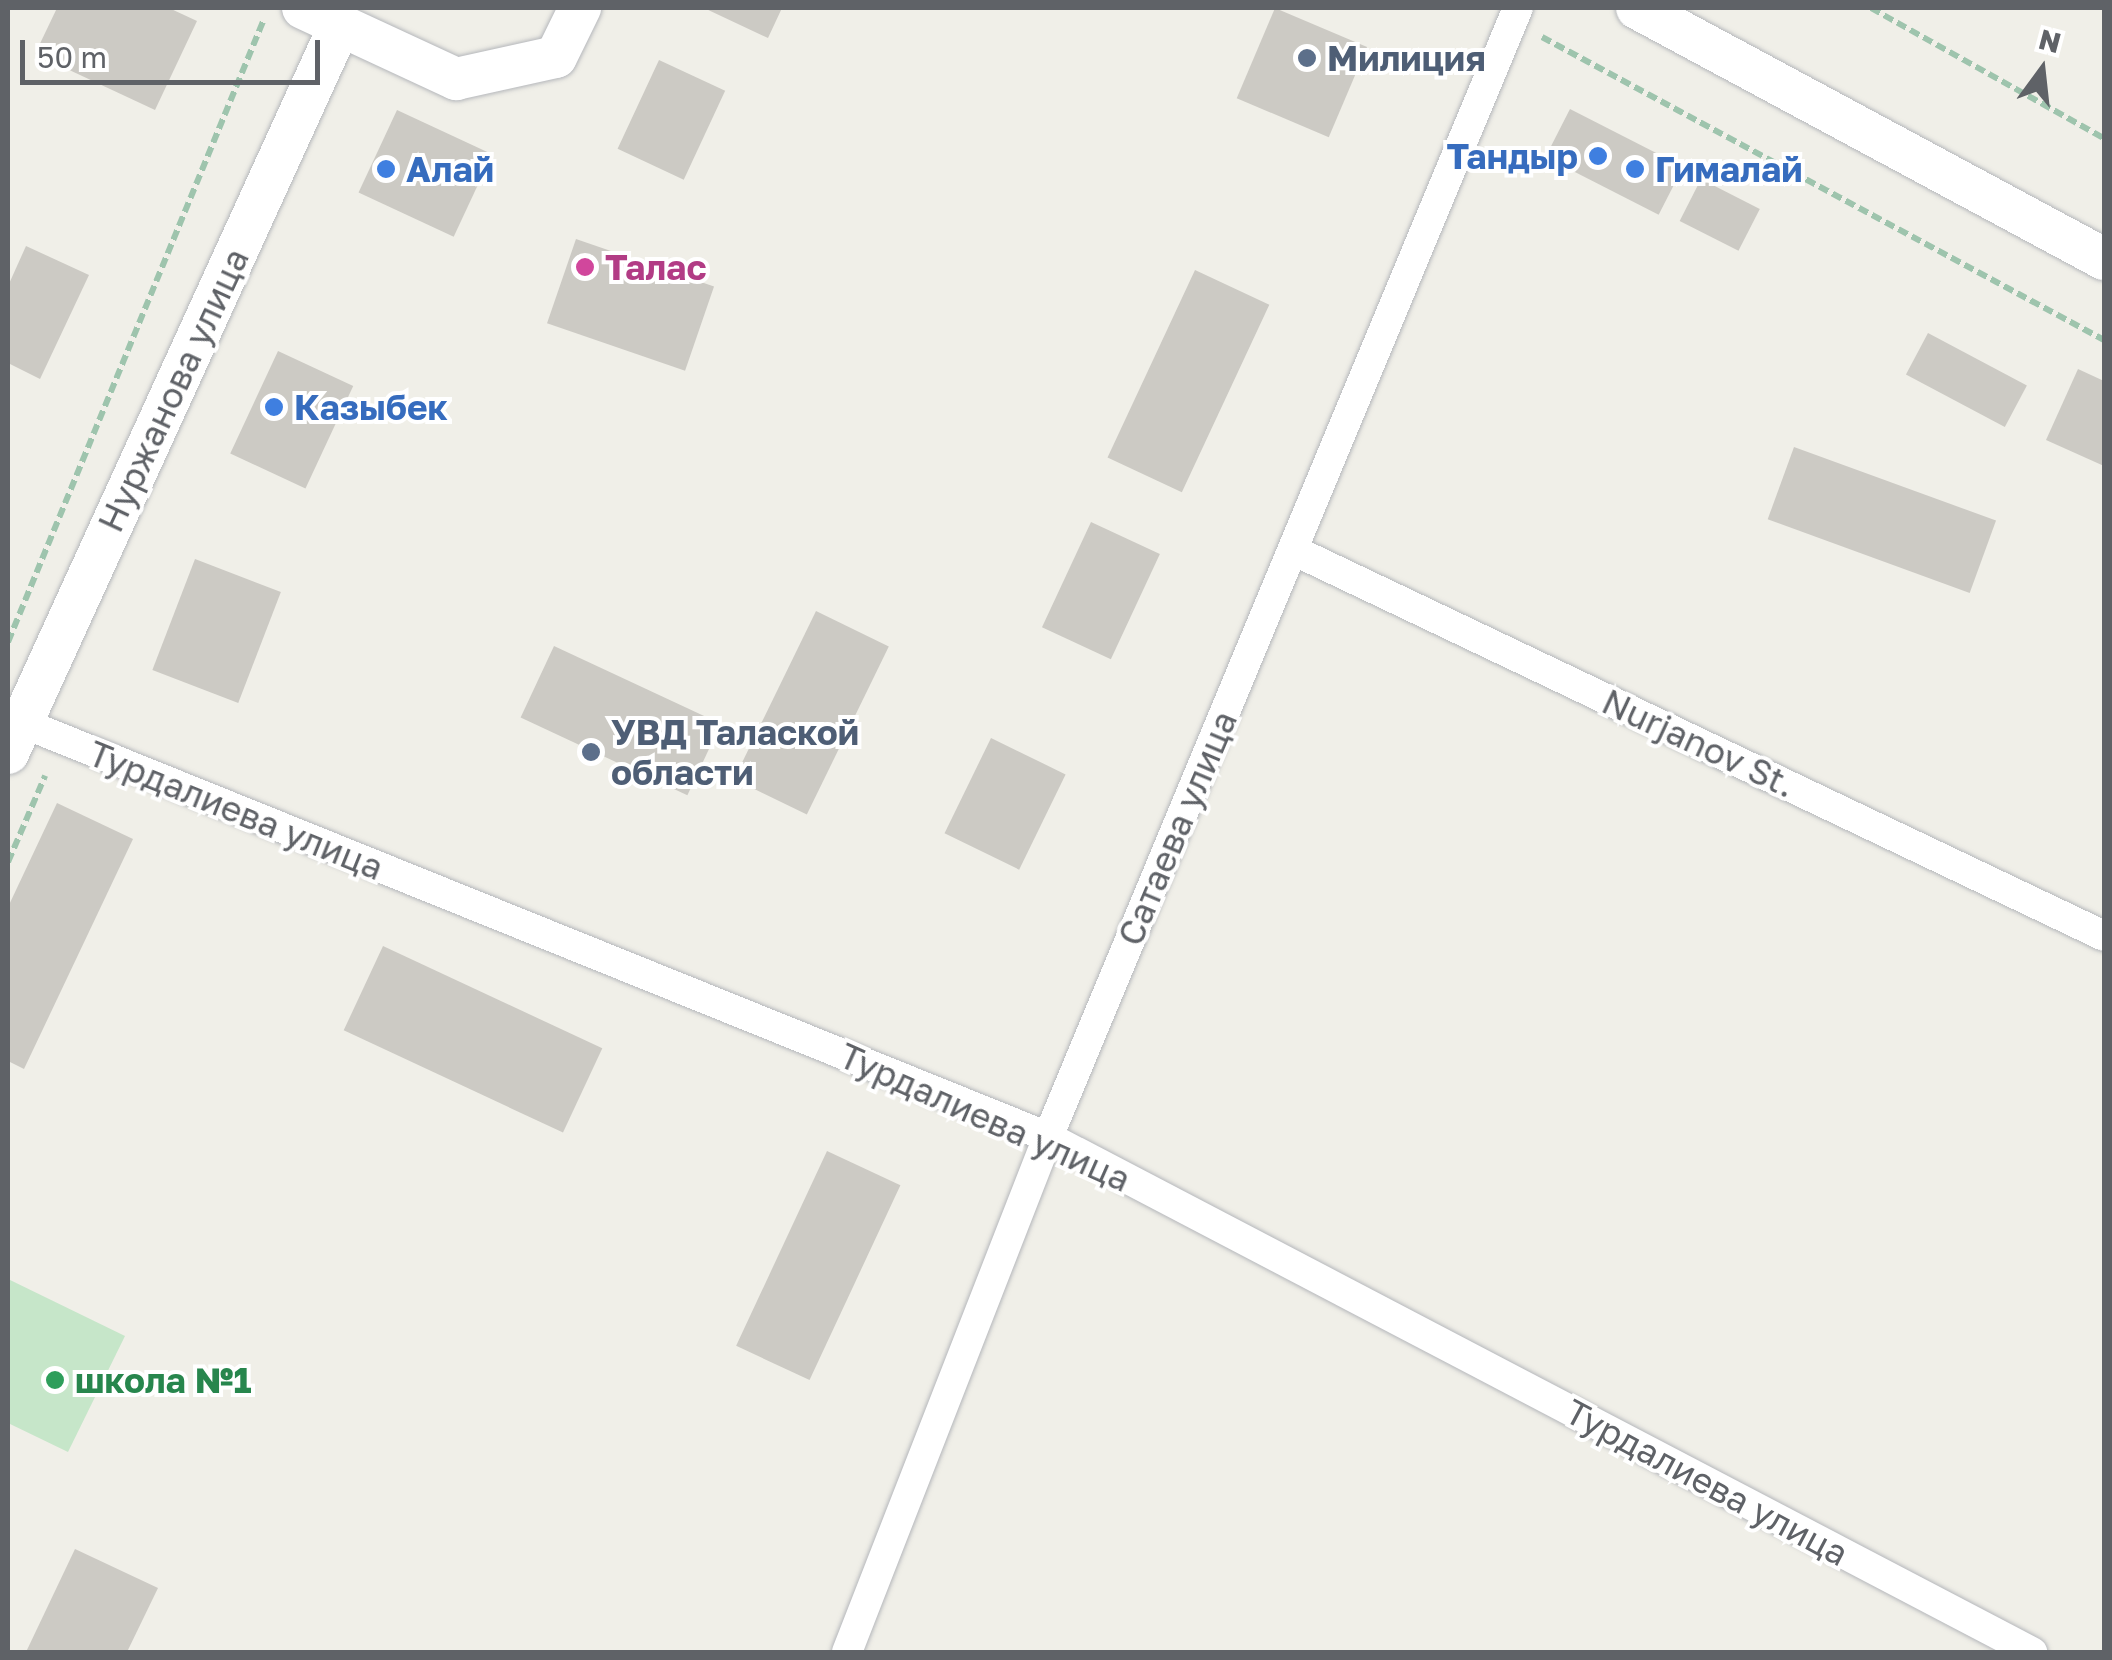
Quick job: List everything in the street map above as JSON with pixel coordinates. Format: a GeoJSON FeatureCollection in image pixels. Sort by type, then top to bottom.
{"type":"FeatureCollection","features":[{"type":"Feature","properties":{"kind":"street"},"geometry":{"type":"LineString","coordinates":[[321,17],[456,79],[556,57],[580,8]]}},
{"type":"Feature","properties":{"kind":"street"},"geometry":{"type":"LineString","coordinates":[[1637,8],[2104,259]]}},
{"type":"Feature","properties":{"kind":"street","name":"Сатаева улица"},"geometry":{"type":"LineString","coordinates":[[847,1652],[1048,1137],[1515,14]]}},
{"type":"Feature","properties":{"kind":"street","name":"Нуржанова улица"},"geometry":{"type":"LineString","coordinates":[[12,732],[321,17]]}},
{"type":"Feature","properties":{"kind":"street","name":"Nurjanov St."},"geometry":{"type":"LineString","coordinates":[[1293,550],[2104,936]]}},
{"type":"Feature","properties":{"kind":"street","name":"Турдалиева улица"},"geometry":{"type":"LineString","coordinates":[[12,732],[1048,1137],[2032,1652]]}},
{"type":"Feature","properties":{"kind":"path"},"geometry":{"type":"LineString","coordinates":[[8,642],[268,8]]}},
{"type":"Feature","properties":{"kind":"path"},"geometry":{"type":"LineString","coordinates":[[1872,8],[2104,138]]}},
{"type":"Feature","properties":{"kind":"path"},"geometry":{"type":"LineString","coordinates":[[1515,14],[2104,340]]}},
{"type":"Feature","properties":{"kind":"green space","name":"школа №1"},"geometry":{"type":"Polygon","coordinates":[[[8,1279],[125,1336],[68,1452],[8,1423],[8,1279]]]}},
{"type":"Feature","properties":{"kind":"building"},"geometry":{"type":"Polygon","coordinates":[[[57,8],[169,8],[197,21],[155,110],[35,54],[57,8]]]}},
{"type":"Feature","properties":{"kind":"building"},"geometry":{"type":"Polygon","coordinates":[[[704,8],[782,8],[768,38],[704,8]]]}},
{"type":"Feature","properties":{"kind":"building"},"geometry":{"type":"Polygon","coordinates":[[[1275,8],[1367,47],[1329,137],[1237,98],[1275,8]]]}},
{"type":"Feature","properties":{"kind":"building"},"geometry":{"type":"Polygon","coordinates":[[[659,60],[725,91],[684,180],[618,149],[659,60]]]}},
{"type":"Feature","properties":{"kind":"building"},"geometry":{"type":"Polygon","coordinates":[[[1570,109],[1683,167],[1659,215],[1545,157],[1570,109]]]}},
{"type":"Feature","properties":{"kind":"building"},"geometry":{"type":"Polygon","coordinates":[[[397,110],[492,154],[454,237],[359,192],[397,110]]]}},
{"type":"Feature","properties":{"kind":"building"},"geometry":{"type":"Polygon","coordinates":[[[1701,179],[1760,209],[1738,251],[1680,221],[1701,179]]]}},
{"type":"Feature","properties":{"kind":"building"},"geometry":{"type":"Polygon","coordinates":[[[576,239],[714,287],[685,371],[547,323],[576,239]]]}},
{"type":"Feature","properties":{"kind":"building"},"geometry":{"type":"Polygon","coordinates":[[[26,246],[89,275],[40,379],[8,363],[8,286],[26,246]]]}},
{"type":"Feature","properties":{"kind":"building"},"geometry":{"type":"Polygon","coordinates":[[[1195,270],[1269,305],[1182,492],[1108,458],[1195,270]]]}},
{"type":"Feature","properties":{"kind":"building"},"geometry":{"type":"Polygon","coordinates":[[[1928,333],[2027,386],[2005,427],[1906,374],[1928,333]]]}},
{"type":"Feature","properties":{"kind":"building"},"geometry":{"type":"Polygon","coordinates":[[[278,351],[353,386],[305,488],[230,453],[278,351]]]}},
{"type":"Feature","properties":{"kind":"building"},"geometry":{"type":"Polygon","coordinates":[[[2078,369],[2104,381],[2104,466],[2046,440],[2078,369]]]}},
{"type":"Feature","properties":{"kind":"building"},"geometry":{"type":"Polygon","coordinates":[[[1794,447],[1996,521],[1970,593],[1768,519],[1794,447]]]}},
{"type":"Feature","properties":{"kind":"building"},"geometry":{"type":"Polygon","coordinates":[[[1091,522],[1160,554],[1111,659],[1042,627],[1091,522]]]}},
{"type":"Feature","properties":{"kind":"building"},"geometry":{"type":"Polygon","coordinates":[[[195,559],[281,592],[238,703],[152,670],[195,559]]]}},
{"type":"Feature","properties":{"kind":"building"},"geometry":{"type":"Polygon","coordinates":[[[816,611],[889,647],[807,815],[734,779],[816,611]]]}},
{"type":"Feature","properties":{"kind":"building"},"geometry":{"type":"Polygon","coordinates":[[[554,646],[721,724],[687,795],[521,718],[554,646]]]}},
{"type":"Feature","properties":{"kind":"building"},"geometry":{"type":"Polygon","coordinates":[[[991,738],[1066,774],[1019,870],[945,833],[991,738]]]}},
{"type":"Feature","properties":{"kind":"building"},"geometry":{"type":"Polygon","coordinates":[[[57,803],[133,839],[24,1069],[8,1061],[8,907],[57,803]]]}},
{"type":"Feature","properties":{"kind":"building"},"geometry":{"type":"Polygon","coordinates":[[[383,946],[602,1048],[563,1133],[344,1030],[383,946]]]}},
{"type":"Feature","properties":{"kind":"building"},"geometry":{"type":"Polygon","coordinates":[[[827,1151],[900,1185],[810,1380],[736,1346],[827,1151]]]}},
{"type":"Feature","properties":{"kind":"building"},"geometry":{"type":"Polygon","coordinates":[[[75,1549],[158,1588],[127,1652],[26,1652],[75,1549]]]}},
{"type":"Feature","properties":{"kind":"place","name":"Милиция"},"geometry":{"type":"Point","coordinates":[1307,58]}},
{"type":"Feature","properties":{"kind":"place","name":"Тандыр"},"geometry":{"type":"Point","coordinates":[1598,156]}},
{"type":"Feature","properties":{"kind":"place","name":"Алай"},"geometry":{"type":"Point","coordinates":[386,169]}},
{"type":"Feature","properties":{"kind":"place","name":"Гималай"},"geometry":{"type":"Point","coordinates":[1635,169]}},
{"type":"Feature","properties":{"kind":"place","name":"Талас"},"geometry":{"type":"Point","coordinates":[585,267]}},
{"type":"Feature","properties":{"kind":"place","name":"Казыбек"},"geometry":{"type":"Point","coordinates":[274,407]}},
{"type":"Feature","properties":{"kind":"place","name":"УВД Талаской области"},"geometry":{"type":"Point","coordinates":[591,752]}},
{"type":"Feature","properties":{"kind":"place","name":"школа №1"},"geometry":{"type":"Point","coordinates":[55,1380]}}]}
